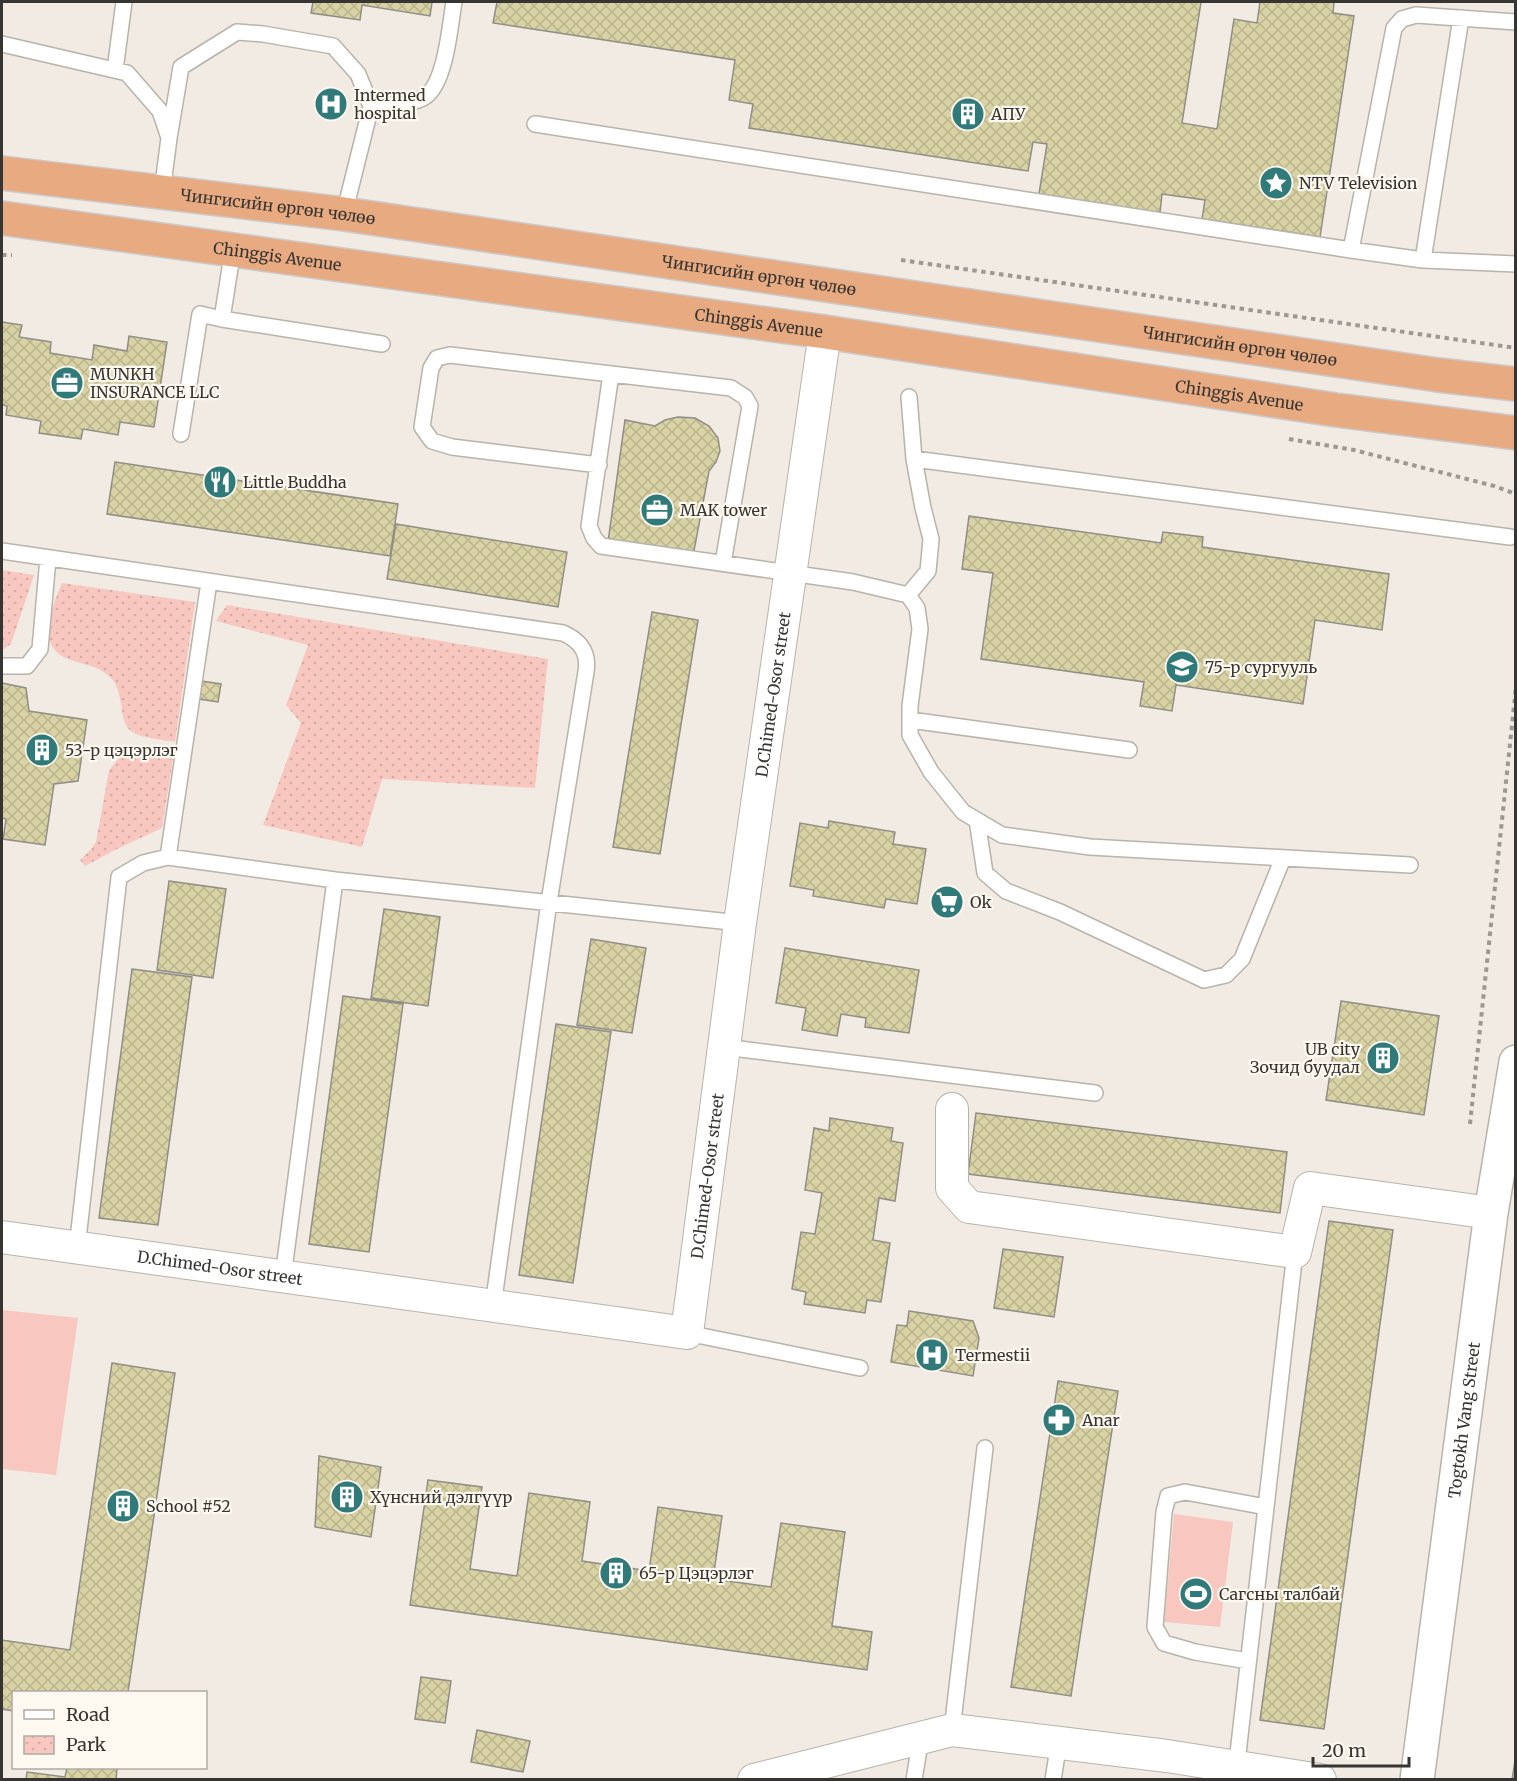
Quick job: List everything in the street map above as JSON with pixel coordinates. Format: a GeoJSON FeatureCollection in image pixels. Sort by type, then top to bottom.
{"type":"FeatureCollection","features":[{"type":"Feature","properties":{"kind":"highway","name":"Чингисийн өргөн чөлөө"},"geometry":{"type":"LineString","coordinates":[[2,173],[344,214],[1510,381]]}},
{"type":"Feature","properties":{"kind":"highway","name":"Chinggis Avenue"},"geometry":{"type":"LineString","coordinates":[[2,218],[825,332],[1336,411],[1515,433]]}},
{"type":"Feature","properties":{"kind":"street","name":"D.Chimed-Osor street"},"geometry":{"type":"LineString","coordinates":[[2,1237],[687,1333],[740,923],[825,332]]}},
{"type":"Feature","properties":{"kind":"street","name":"Togtokh Vang Street"},"geometry":{"type":"LineString","coordinates":[[1417,1779],[1491,1214],[1515,1062]]}},
{"type":"Feature","properties":{"kind":"street"},"geometry":{"type":"LineString","coordinates":[[952,1109],[952,1188],[969,1207],[1295,1252],[1310,1188],[1491,1214]]}},
{"type":"Feature","properties":{"kind":"street"},"geometry":{"type":"LineString","coordinates":[[754,1779],[952,1730],[1059,1742],[1235,1773],[1320,1779]]}},
{"type":"Feature","properties":{"kind":"lane"},"geometry":{"type":"LineString","coordinates":[[115,70],[124,2]]}},
{"type":"Feature","properties":{"kind":"lane"},"geometry":{"type":"LineString","coordinates":[[371,106],[395,105],[425,97],[436,85],[445,53],[454,2]]}},
{"type":"Feature","properties":{"kind":"lane"},"geometry":{"type":"LineString","coordinates":[[1351,250],[1394,28],[1402,19],[1416,15],[1515,22]]}},
{"type":"Feature","properties":{"kind":"lane"},"geometry":{"type":"LineString","coordinates":[[1423,260],[1461,18]]}},
{"type":"Feature","properties":{"kind":"lane"},"geometry":{"type":"LineString","coordinates":[[162,192],[181,67],[237,32],[263,34],[333,46],[358,74],[371,106],[344,214]]}},
{"type":"Feature","properties":{"kind":"lane"},"geometry":{"type":"LineString","coordinates":[[2,44],[127,73],[160,111],[169,138]]}},
{"type":"Feature","properties":{"kind":"lane"},"geometry":{"type":"LineString","coordinates":[[535,124],[1351,250],[1423,260],[1515,264]]}},
{"type":"Feature","properties":{"kind":"lane"},"geometry":{"type":"LineString","coordinates":[[222,319],[232,249]]}},
{"type":"Feature","properties":{"kind":"lane"},"geometry":{"type":"LineString","coordinates":[[181,434],[200,314],[382,344]]}},
{"type":"Feature","properties":{"kind":"lane"},"geometry":{"type":"LineString","coordinates":[[599,465],[452,447],[432,441],[422,427],[430,368],[437,358],[450,355],[731,388],[745,397],[750,406],[723,563]]}},
{"type":"Feature","properties":{"kind":"lane"},"geometry":{"type":"LineString","coordinates":[[611,374],[590,526],[594,538],[601,546],[791,572],[853,582],[908,595],[917,608],[920,629],[910,706],[910,735],[931,772],[963,812],[1002,835],[1090,847],[1410,865]]}},
{"type":"Feature","properties":{"kind":"lane"},"geometry":{"type":"LineString","coordinates":[[908,595],[928,571],[931,539],[914,459],[909,398]]}},
{"type":"Feature","properties":{"kind":"lane"},"geometry":{"type":"LineString","coordinates":[[914,459],[1510,537]]}},
{"type":"Feature","properties":{"kind":"lane"},"geometry":{"type":"LineString","coordinates":[[2,551],[563,633],[576,640],[585,651],[587,665],[549,903],[493,1306]]}},
{"type":"Feature","properties":{"kind":"lane"},"geometry":{"type":"LineString","coordinates":[[2,666],[27,666],[39,649],[48,558]]}},
{"type":"Feature","properties":{"kind":"lane"},"geometry":{"type":"LineString","coordinates":[[168,857],[209,582]]}},
{"type":"Feature","properties":{"kind":"lane"},"geometry":{"type":"LineString","coordinates":[[910,720],[1129,750]]}},
{"type":"Feature","properties":{"kind":"lane"},"geometry":{"type":"LineString","coordinates":[[977,820],[985,873],[1006,891],[1060,912],[1204,980],[1226,975],[1242,958],[1283,858]]}},
{"type":"Feature","properties":{"kind":"lane"},"geometry":{"type":"LineString","coordinates":[[76,1248],[119,877],[143,863],[168,857],[335,879],[740,923]]}},
{"type":"Feature","properties":{"kind":"lane"},"geometry":{"type":"LineString","coordinates":[[283,1277],[335,879]]}},
{"type":"Feature","properties":{"kind":"lane"},"geometry":{"type":"LineString","coordinates":[[724,1047],[1095,1093]]}},
{"type":"Feature","properties":{"kind":"lane"},"geometry":{"type":"LineString","coordinates":[[1235,1773],[1295,1252]]}},
{"type":"Feature","properties":{"kind":"lane"},"geometry":{"type":"LineString","coordinates":[[687,1333],[860,1368]]}},
{"type":"Feature","properties":{"kind":"lane"},"geometry":{"type":"LineString","coordinates":[[952,1730],[985,1448]]}},
{"type":"Feature","properties":{"kind":"lane"},"geometry":{"type":"LineString","coordinates":[[1248,1661],[1164,1643],[1155,1627],[1164,1512],[1168,1496],[1185,1492],[1266,1507]]}},
{"type":"Feature","properties":{"kind":"lane"},"geometry":{"type":"LineString","coordinates":[[914,1779],[921,1737]]}},
{"type":"Feature","properties":{"kind":"lane"},"geometry":{"type":"LineString","coordinates":[[1053,1779],[1059,1742]]}},
{"type":"Feature","properties":{"kind":"green space"},"geometry":{"type":"Polygon","coordinates":[[[2,570],[34,575],[11,644],[2,650],[2,570]]]}},
{"type":"Feature","properties":{"kind":"green space"},"geometry":{"type":"Polygon","coordinates":[[[62,583],[195,602],[175,742],[146,737],[131,731],[124,720],[118,691],[110,677],[95,668],[68,659],[58,653],[52,645],[49,625],[62,583]]]}},
{"type":"Feature","properties":{"kind":"green space"},"geometry":{"type":"Polygon","coordinates":[[[227,605],[548,659],[535,788],[382,779],[362,847],[263,825],[301,723],[286,705],[308,645],[216,621],[227,605]]]}},
{"type":"Feature","properties":{"kind":"green space"},"geometry":{"type":"Polygon","coordinates":[[[135,751],[173,759],[162,828],[85,866],[80,860],[96,842],[109,770],[119,758],[135,751]]]}},
{"type":"Feature","properties":{"kind":"green space"},"geometry":{"type":"Polygon","coordinates":[[[2,1310],[78,1318],[56,1475],[2,1469],[2,1310]]]}},
{"type":"Feature","properties":{"kind":"green space","name":"Сагсны талбай"},"geometry":{"type":"Polygon","coordinates":[[[1174,1514],[1233,1522],[1220,1627],[1164,1622],[1174,1514]]]}},
{"type":"Feature","properties":{"kind":"building"},"geometry":{"type":"Polygon","coordinates":[[[313,2],[432,2],[430,16],[362,5],[360,20],[311,13],[313,2]]]}},
{"type":"Feature","properties":{"kind":"building","name":"АПУ"},"geometry":{"type":"Polygon","coordinates":[[[497,2],[1201,2],[1182,123],[1217,129],[1234,19],[1257,23],[1260,2],[1334,2],[1333,13],[1354,16],[1320,237],[1202,219],[1205,200],[1162,194],[1160,213],[1039,194],[1047,144],[1033,142],[1028,171],[749,128],[753,104],[729,100],[735,60],[493,23],[497,2]]]}},
{"type":"Feature","properties":{"kind":"building"},"geometry":{"type":"Polygon","coordinates":[[[2,322],[22,325],[19,337],[51,342],[50,353],[92,360],[94,345],[127,351],[129,336],[167,342],[154,427],[120,422],[118,435],[83,429],[81,439],[39,433],[41,421],[6,415],[7,406],[2,405],[2,322]]]}},
{"type":"Feature","properties":{"kind":"building","name":"MAK tower"},"geometry":{"type":"Polygon","coordinates":[[[678,417],[695,418],[709,426],[718,438],[720,451],[709,471],[693,556],[608,542],[625,420],[655,426],[665,420],[678,417]]]}},
{"type":"Feature","properties":{"kind":"building"},"geometry":{"type":"Polygon","coordinates":[[[115,462],[398,504],[390,556],[107,514],[115,462]]]}},
{"type":"Feature","properties":{"kind":"building"},"geometry":{"type":"Polygon","coordinates":[[[969,516],[1161,543],[1163,532],[1203,537],[1202,547],[1389,574],[1382,630],[1315,620],[1303,704],[1176,685],[1172,711],[1140,706],[1144,682],[981,659],[993,573],[962,569],[969,516]]]}},
{"type":"Feature","properties":{"kind":"building"},"geometry":{"type":"Polygon","coordinates":[[[396,524],[567,552],[558,607],[387,579],[396,524]]]}},
{"type":"Feature","properties":{"kind":"building"},"geometry":{"type":"Polygon","coordinates":[[[652,612],[698,620],[660,854],[613,847],[652,612]]]}},
{"type":"Feature","properties":{"kind":"building"},"geometry":{"type":"Polygon","coordinates":[[[201,681],[221,684],[218,702],[199,699],[201,681]]]}},
{"type":"Feature","properties":{"kind":"building","name":"53-р цэцэрлэг"},"geometry":{"type":"Polygon","coordinates":[[[2,683],[26,688],[29,711],[87,720],[78,781],[54,784],[45,845],[3,839],[6,819],[2,818],[2,683]]]}},
{"type":"Feature","properties":{"kind":"building"},"geometry":{"type":"Polygon","coordinates":[[[829,821],[895,832],[893,844],[926,849],[917,904],[886,899],[884,908],[813,896],[814,890],[790,886],[800,823],[828,828],[829,821]]]}},
{"type":"Feature","properties":{"kind":"building"},"geometry":{"type":"Polygon","coordinates":[[[169,881],[226,889],[213,978],[157,970],[169,881]]]}},
{"type":"Feature","properties":{"kind":"building"},"geometry":{"type":"Polygon","coordinates":[[[384,909],[440,917],[428,1006],[371,998],[384,909]]]}},
{"type":"Feature","properties":{"kind":"building"},"geometry":{"type":"Polygon","coordinates":[[[591,939],[646,948],[632,1033],[577,1025],[591,939]]]}},
{"type":"Feature","properties":{"kind":"building"},"geometry":{"type":"Polygon","coordinates":[[[785,948],[919,970],[909,1033],[865,1027],[866,1018],[841,1014],[837,1036],[802,1030],[806,1008],[776,1003],[785,948]]]}},
{"type":"Feature","properties":{"kind":"building"},"geometry":{"type":"Polygon","coordinates":[[[132,969],[192,977],[158,1225],[99,1218],[132,969]]]}},
{"type":"Feature","properties":{"kind":"building"},"geometry":{"type":"Polygon","coordinates":[[[343,996],[403,1004],[369,1252],[309,1244],[343,996]]]}},
{"type":"Feature","properties":{"kind":"building","name":"UB city Зочид буудал"},"geometry":{"type":"Polygon","coordinates":[[[1341,1001],[1439,1016],[1424,1115],[1326,1100],[1341,1001]]]}},
{"type":"Feature","properties":{"kind":"building"},"geometry":{"type":"Polygon","coordinates":[[[556,1024],[611,1032],[573,1283],[519,1275],[556,1024]]]}},
{"type":"Feature","properties":{"kind":"building"},"geometry":{"type":"Polygon","coordinates":[[[976,1113],[1287,1152],[1280,1213],[968,1174],[976,1113]]]}},
{"type":"Feature","properties":{"kind":"building"},"geometry":{"type":"Polygon","coordinates":[[[830,1118],[893,1128],[891,1141],[903,1143],[895,1201],[879,1198],[873,1240],[890,1243],[881,1302],[867,1300],[865,1313],[804,1304],[806,1292],[792,1289],[801,1232],[815,1234],[822,1193],[805,1190],[814,1128],[829,1131],[830,1118]]]}},
{"type":"Feature","properties":{"kind":"building"},"geometry":{"type":"Polygon","coordinates":[[[1329,1221],[1393,1230],[1324,1729],[1260,1720],[1329,1221]]]}},
{"type":"Feature","properties":{"kind":"building"},"geometry":{"type":"Polygon","coordinates":[[[1003,1249],[1063,1257],[1054,1317],[994,1308],[1003,1249]]]}},
{"type":"Feature","properties":{"kind":"building"},"geometry":{"type":"Polygon","coordinates":[[[909,1311],[973,1321],[979,1338],[973,1376],[891,1362],[897,1325],[907,1326],[909,1311]]]}},
{"type":"Feature","properties":{"kind":"building","name":"School #52"},"geometry":{"type":"Polygon","coordinates":[[[112,1363],[175,1373],[128,1691],[12,1691],[12,1711],[2,1709],[2,1640],[70,1650],[112,1363]]]}},
{"type":"Feature","properties":{"kind":"building"},"geometry":{"type":"Polygon","coordinates":[[[1058,1381],[1118,1391],[1071,1696],[1011,1687],[1058,1381]]]}},
{"type":"Feature","properties":{"kind":"building","name":"Хүнсний дэлгүүр"},"geometry":{"type":"Polygon","coordinates":[[[319,1456],[381,1467],[371,1537],[315,1527],[319,1456]]]}},
{"type":"Feature","properties":{"kind":"building","name":"65-р Цэцэрлэг"},"geometry":{"type":"Polygon","coordinates":[[[428,1480],[482,1487],[470,1569],[517,1576],[529,1493],[590,1502],[582,1561],[649,1571],[658,1507],[722,1516],[713,1579],[771,1587],[781,1523],[845,1532],[832,1626],[872,1632],[867,1670],[410,1605],[428,1480]]]}},
{"type":"Feature","properties":{"kind":"building"},"geometry":{"type":"Polygon","coordinates":[[[421,1677],[451,1681],[445,1723],[415,1719],[421,1677]]]}},
{"type":"Feature","properties":{"kind":"building"},"geometry":{"type":"Polygon","coordinates":[[[477,1730],[530,1741],[523,1772],[471,1762],[477,1730]]]}},
{"type":"Feature","properties":{"kind":"building"},"geometry":{"type":"Polygon","coordinates":[[[1516,1754],[1516,1780],[1512,1780],[1516,1754]]]}},
{"type":"Feature","properties":{"kind":"building"},"geometry":{"type":"Polygon","coordinates":[[[67,1769],[117,1769],[116,1780],[26,1780],[27,1772],[65,1777],[67,1769]]]}},
{"type":"Feature","properties":{"kind":"place","name":"Intermed hospital"},"geometry":{"type":"Point","coordinates":[331,104]}},
{"type":"Feature","properties":{"kind":"place","name":"АПУ"},"geometry":{"type":"Point","coordinates":[968,114]}},
{"type":"Feature","properties":{"kind":"place","name":"NTV Television"},"geometry":{"type":"Point","coordinates":[1276,183]}},
{"type":"Feature","properties":{"kind":"place","name":"MUNKH INSURANCE LLC"},"geometry":{"type":"Point","coordinates":[67,383]}},
{"type":"Feature","properties":{"kind":"place","name":"Little Buddha"},"geometry":{"type":"Point","coordinates":[220,482]}},
{"type":"Feature","properties":{"kind":"place","name":"MAK tower"},"geometry":{"type":"Point","coordinates":[657,510]}},
{"type":"Feature","properties":{"kind":"place","name":"75-р сургууль"},"geometry":{"type":"Point","coordinates":[1182,667]}},
{"type":"Feature","properties":{"kind":"place","name":"53-р цэцэрлэг"},"geometry":{"type":"Point","coordinates":[42,750]}},
{"type":"Feature","properties":{"kind":"place","name":"Ok"},"geometry":{"type":"Point","coordinates":[947,902]}},
{"type":"Feature","properties":{"kind":"place","name":"UB city Зочид буудал"},"geometry":{"type":"Point","coordinates":[1383,1058]}},
{"type":"Feature","properties":{"kind":"place","name":"Termestii"},"geometry":{"type":"Point","coordinates":[932,1355]}},
{"type":"Feature","properties":{"kind":"place","name":"Anar"},"geometry":{"type":"Point","coordinates":[1059,1420]}},
{"type":"Feature","properties":{"kind":"place","name":"Хүнсний дэлгүүр"},"geometry":{"type":"Point","coordinates":[347,1497]}},
{"type":"Feature","properties":{"kind":"place","name":"School #52"},"geometry":{"type":"Point","coordinates":[123,1506]}},
{"type":"Feature","properties":{"kind":"place","name":"65-р Цэцэрлэг"},"geometry":{"type":"Point","coordinates":[616,1573]}},
{"type":"Feature","properties":{"kind":"place","name":"Сагсны талбай"},"geometry":{"type":"Point","coordinates":[1196,1594]}}]}
